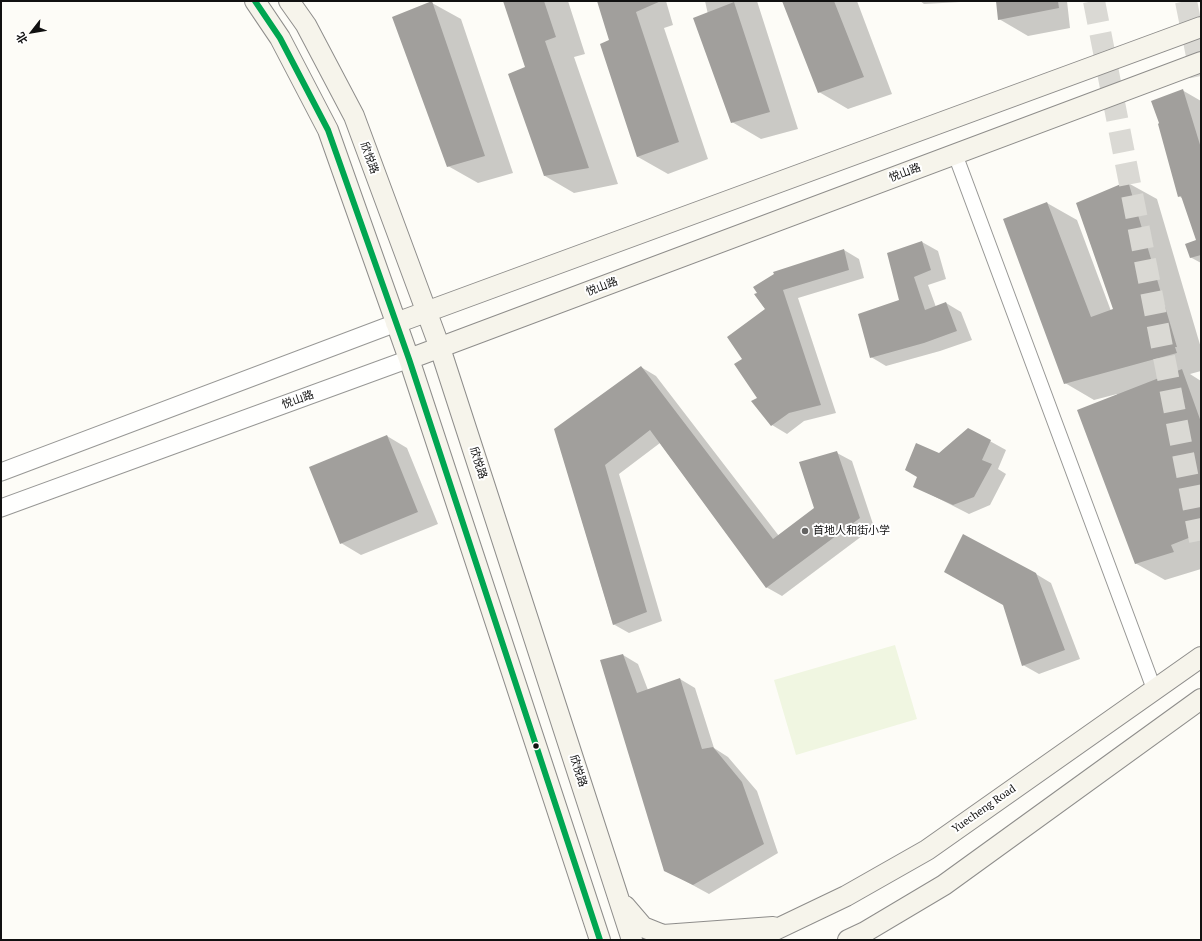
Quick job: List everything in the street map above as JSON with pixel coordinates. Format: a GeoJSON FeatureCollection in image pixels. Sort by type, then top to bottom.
{"type":"FeatureCollection","features":[{"type":"Feature","properties":{"kind":"main road"},"geometry":{"type":"LineString","coordinates":[[255,1],[280,38],[328,130],[409,359],[600,940]]}},
{"type":"Feature","properties":{"kind":"main road","name":"欣悦路"},"geometry":{"type":"LineString","coordinates":[[289,1],[306,25],[354,116],[440,348],[632,940]]}},
{"type":"Feature","properties":{"kind":"main road"},"geometry":{"type":"LineString","coordinates":[[396,323],[1201,27]]}},
{"type":"Feature","properties":{"kind":"main road","name":"悦山路"},"geometry":{"type":"LineString","coordinates":[[409,359],[1201,62]]}},
{"type":"Feature","properties":{"kind":"main road","name":"Yuecheng Road"},"geometry":{"type":"LineString","coordinates":[[754,940],[846,896],[927,850],[1201,657]]}},
{"type":"Feature","properties":{"kind":"main road"},"geometry":{"type":"LineString","coordinates":[[848,940],[865,932],[944,885],[1201,699]]}},
{"type":"Feature","properties":{"kind":"main road"},"geometry":{"type":"LineString","coordinates":[[620,900],[643,927],[663,935],[785,926]]}},
{"type":"Feature","properties":{"kind":"street"},"geometry":{"type":"LineString","coordinates":[[956,154],[1154,689]]}},
{"type":"Feature","properties":{"kind":"street"},"geometry":{"type":"LineString","coordinates":[[1,472],[396,323]]}},
{"type":"Feature","properties":{"kind":"street","name":"悦山路"},"geometry":{"type":"LineString","coordinates":[[1,508],[409,359]]}},
{"type":"Feature","properties":{"kind":"green space"},"geometry":{"type":"Polygon","coordinates":[[[895,645],[917,719],[796,755],[774,680],[895,645]]]}},
{"type":"Feature","properties":{"kind":"building"},"geometry":{"type":"Polygon","coordinates":[[[432,1],[485,156],[447,167],[392,17],[432,1]]]}},
{"type":"Feature","properties":{"kind":"building"},"geometry":{"type":"Polygon","coordinates":[[[503,1],[544,1],[556,37],[545,41],[589,168],[544,176],[508,74],[525,67],[503,1]]]}},
{"type":"Feature","properties":{"kind":"building"},"geometry":{"type":"Polygon","coordinates":[[[597,1],[661,1],[636,12],[679,142],[637,157],[600,44],[609,40],[597,1]]]}},
{"type":"Feature","properties":{"kind":"building"},"geometry":{"type":"Polygon","coordinates":[[[782,1],[834,1],[864,77],[818,93],[782,1]]]}},
{"type":"Feature","properties":{"kind":"building"},"geometry":{"type":"Polygon","coordinates":[[[996,1],[1058,1],[1059,8],[998,20],[996,1]]]}},
{"type":"Feature","properties":{"kind":"building"},"geometry":{"type":"Polygon","coordinates":[[[734,2],[770,112],[731,123],[693,18],[734,2]]]}},
{"type":"Feature","properties":{"kind":"building"},"geometry":{"type":"Polygon","coordinates":[[[1183,89],[1201,148],[1201,255],[1190,258],[1185,244],[1196,240],[1181,196],[1178,197],[1158,124],[1159,123],[1151,101],[1183,89]]]}},
{"type":"Feature","properties":{"kind":"building"},"geometry":{"type":"Polygon","coordinates":[[[1128,181],[1177,347],[1175,347],[1177,353],[1064,384],[1003,219],[1047,202],[1091,317],[1113,309],[1076,203],[1128,181]]]}},
{"type":"Feature","properties":{"kind":"building"},"geometry":{"type":"Polygon","coordinates":[[[922,241],[931,270],[914,277],[925,310],[946,302],[957,331],[924,343],[870,358],[858,314],[899,300],[887,253],[922,241]]]}},
{"type":"Feature","properties":{"kind":"building"},"geometry":{"type":"Polygon","coordinates":[[[844,249],[849,270],[783,290],[821,405],[789,413],[771,426],[751,401],[757,398],[734,364],[742,359],[727,337],[765,309],[754,294],[757,293],[753,287],[774,274],[773,272],[844,249]]]}},
{"type":"Feature","properties":{"kind":"building"},"geometry":{"type":"Polygon","coordinates":[[[641,366],[773,539],[814,508],[799,462],[837,451],[860,518],[766,588],[650,430],[605,465],[647,612],[613,625],[554,429],[641,366]]]}},
{"type":"Feature","properties":{"kind":"building"},"geometry":{"type":"Polygon","coordinates":[[[1182,369],[1201,422],[1201,533],[1171,545],[1174,552],[1135,564],[1077,410],[1182,369]]]}},
{"type":"Feature","properties":{"kind":"building"},"geometry":{"type":"Polygon","coordinates":[[[968,428],[991,440],[982,460],[992,464],[974,497],[953,505],[913,487],[917,477],[905,470],[916,443],[939,453],[968,428]]]}},
{"type":"Feature","properties":{"kind":"building"},"geometry":{"type":"Polygon","coordinates":[[[387,435],[418,512],[340,544],[309,467],[387,435]]]}},
{"type":"Feature","properties":{"kind":"building"},"geometry":{"type":"Polygon","coordinates":[[[963,534],[1036,573],[1065,650],[1022,666],[1003,605],[944,572],[963,534]]]}},
{"type":"Feature","properties":{"kind":"building"},"geometry":{"type":"Polygon","coordinates":[[[623,654],[637,693],[680,678],[702,749],[713,747],[742,782],[764,844],[693,885],[664,871],[600,660],[623,654]]]}},
{"type":"Feature","properties":{"kind":"tunnel"},"geometry":{"type":"LineString","coordinates":[[1094,1],[1201,545]]}},
{"type":"Feature","properties":{"kind":"tunnel"},"geometry":{"type":"LineString","coordinates":[[1186,1],[1201,76]]}},
{"type":"Feature","properties":{"kind":"transit line"},"geometry":{"type":"LineString","coordinates":[[255,1],[280,38],[328,130],[409,359],[600,940]]}},
{"type":"Feature","properties":{"kind":"place","name":"首地人和街小学"},"geometry":{"type":"Point","coordinates":[805,531]}}]}
